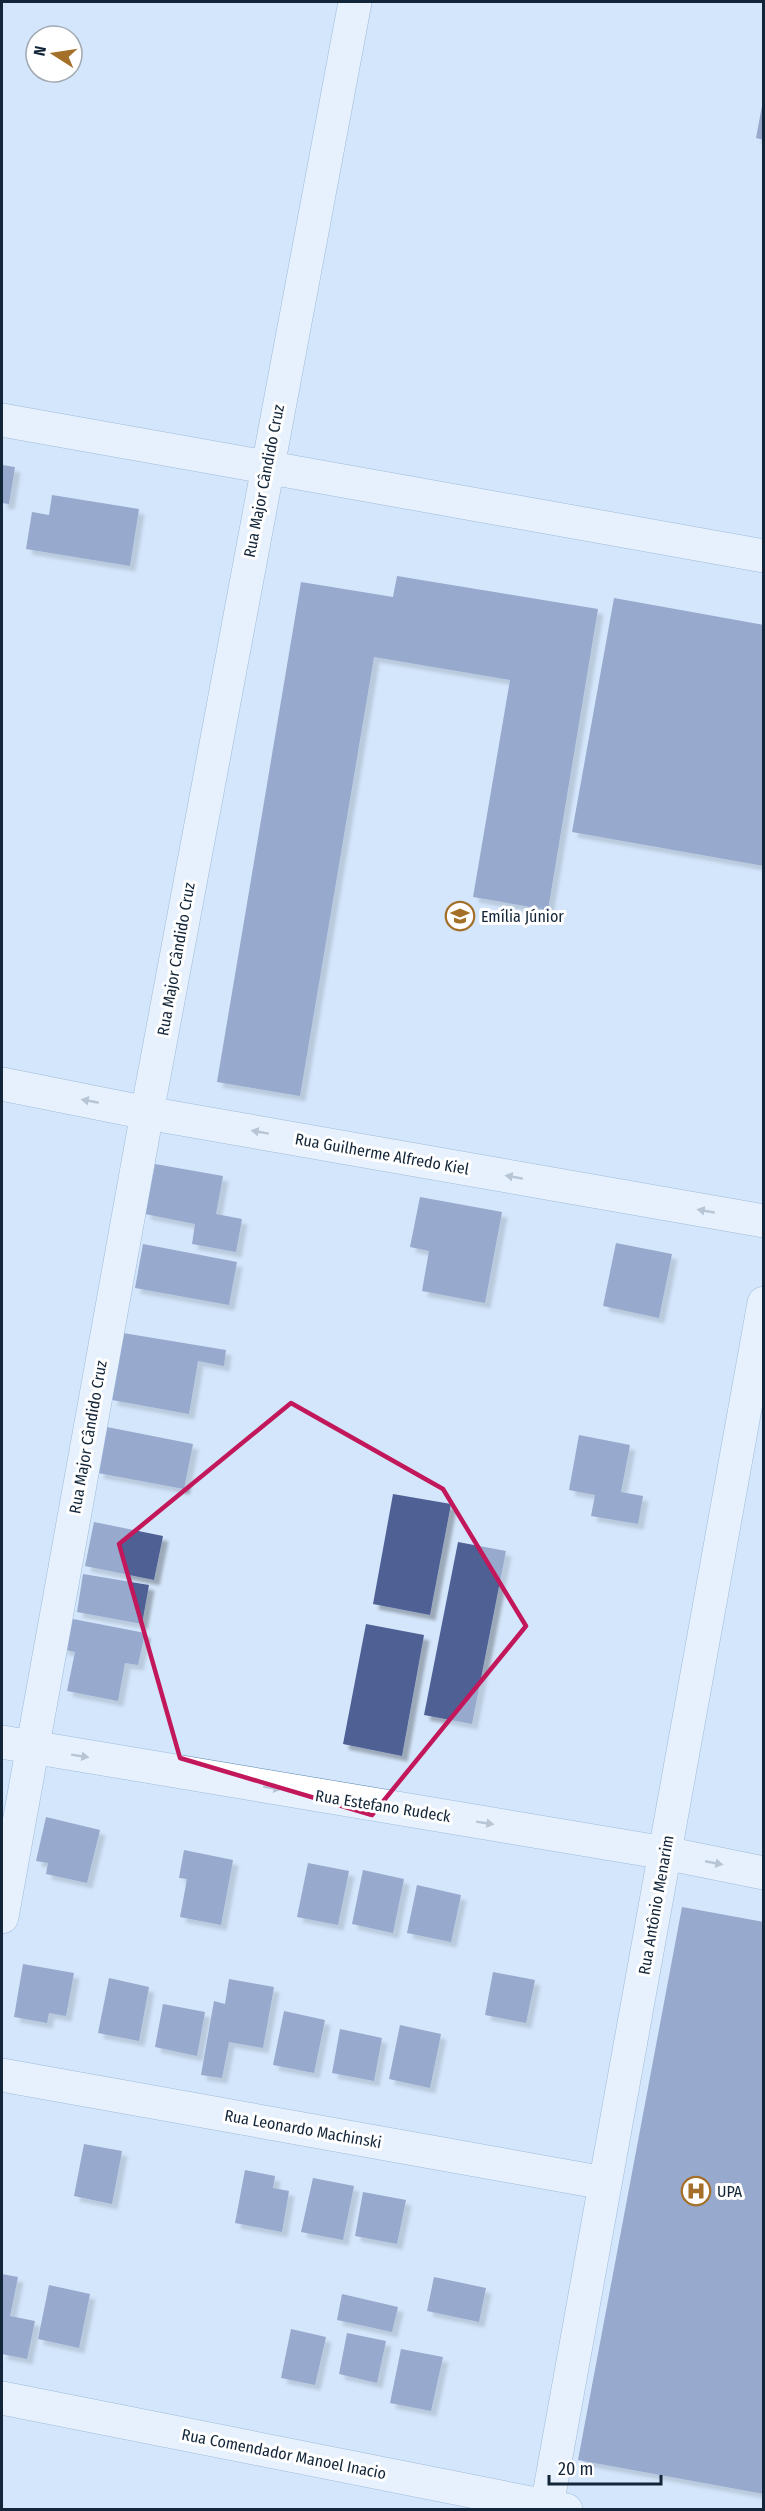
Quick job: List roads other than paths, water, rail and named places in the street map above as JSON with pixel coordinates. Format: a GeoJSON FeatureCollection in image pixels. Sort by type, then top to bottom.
{"type":"FeatureCollection","features":[{"type":"Feature","properties":{"kind":"street","name":"Rua Major Cândido Cruz"},"geometry":{"type":"LineString","coordinates":[[2,1917],[17,1745],[147,1113],[355,2]]}},
{"type":"Feature","properties":{"kind":"street"},"geometry":{"type":"LineString","coordinates":[[2,420],[764,556]]}},
{"type":"Feature","properties":{"kind":"street","name":"Rua Guilherme Alfredo Kiel"},"geometry":{"type":"LineString","coordinates":[[2,1084],[147,1113],[764,1221]]}},
{"type":"Feature","properties":{"kind":"street","name":"Rua Antônio Menarim"},"geometry":{"type":"LineString","coordinates":[[556,2508],[604,2183],[764,1303]]}},
{"type":"Feature","properties":{"kind":"street","name":"Rua Estefano Rudeck"},"geometry":{"type":"LineString","coordinates":[[17,1745],[665,1854],[764,1873]]}},
{"type":"Feature","properties":{"kind":"street","name":"Rua Leonardo Machinski"},"geometry":{"type":"LineString","coordinates":[[2,2075],[604,2183]]}},
{"type":"Feature","properties":{"kind":"street","name":"Rua Comendador Manoel Inacio"},"geometry":{"type":"LineString","coordinates":[[2,2398],[556,2508]]}},
{"type":"Feature","properties":{"kind":"place","name":"Emília Júnior"},"geometry":{"type":"Point","coordinates":[460,916]}},
{"type":"Feature","properties":{"kind":"place","name":"UPA"},"geometry":{"type":"Point","coordinates":[696,2191]}}]}
